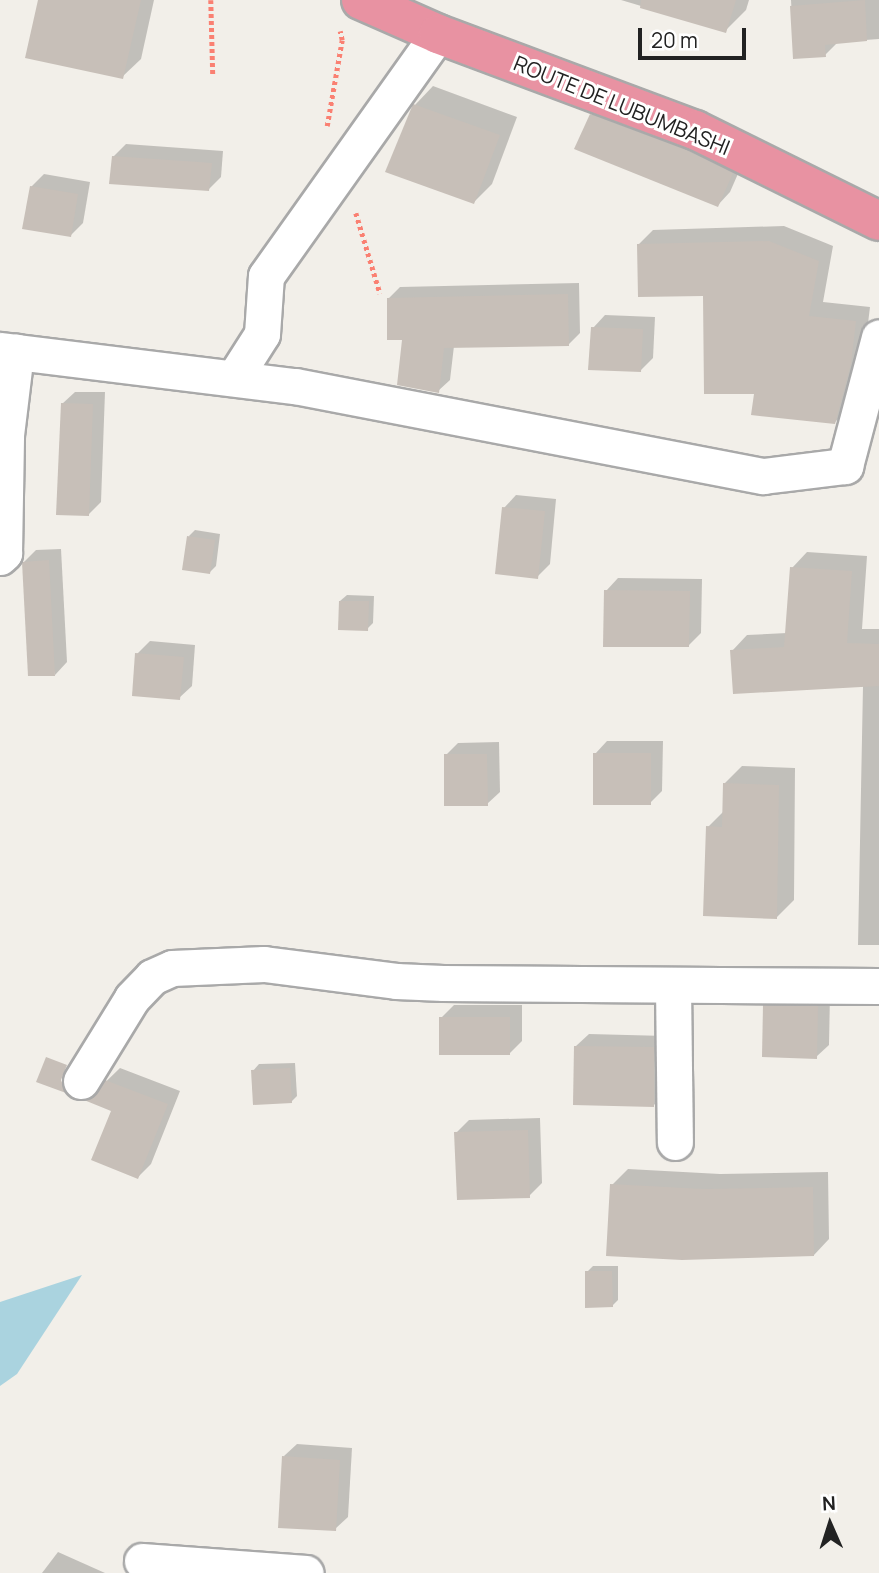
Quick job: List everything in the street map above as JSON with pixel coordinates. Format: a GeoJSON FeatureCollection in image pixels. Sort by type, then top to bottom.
{"type":"FeatureCollection","features":[{"type":"Feature","properties":{"kind":"highway","name":"ROUTE DE LUBUMBASHI"},"geometry":{"type":"LineString","coordinates":[[350,13],[438,34],[695,130],[873,215]]}},
{"type":"Feature","properties":{"kind":"street"},"geometry":{"type":"LineString","coordinates":[[233,378],[262,334],[266,276],[438,34]]}},
{"type":"Feature","properties":{"kind":"street"},"geometry":{"type":"LineString","coordinates":[[0,557],[4,553],[8,351],[295,386],[763,476],[845,466],[879,337]]}},
{"type":"Feature","properties":{"kind":"street"},"geometry":{"type":"LineString","coordinates":[[81,1081],[132,998],[152,977],[172,968],[264,964],[396,981],[673,986],[879,986]]}},
{"type":"Feature","properties":{"kind":"street"},"geometry":{"type":"LineString","coordinates":[[673,986],[675,1142]]}},
{"type":"Feature","properties":{"kind":"street"},"geometry":{"type":"LineString","coordinates":[[142,1561],[306,1573]]}},
{"type":"Feature","properties":{"kind":"path"},"geometry":{"type":"LineString","coordinates":[[211,0],[214,76]]}},
{"type":"Feature","properties":{"kind":"path"},"geometry":{"type":"LineString","coordinates":[[325,134],[342,40],[350,13]]}},
{"type":"Feature","properties":{"kind":"path"},"geometry":{"type":"LineString","coordinates":[[323,198],[358,214],[380,293]]}},
{"type":"Feature","properties":{"kind":"water"},"geometry":{"type":"Polygon","coordinates":[[[82,1275],[17,1374],[0,1386],[0,1302],[82,1275]]]}},
{"type":"Feature","properties":{"kind":"building"},"geometry":{"type":"Polygon","coordinates":[[[38,0],[141,0],[123,79],[25,58],[38,0]]]}},
{"type":"Feature","properties":{"kind":"building"},"geometry":{"type":"Polygon","coordinates":[[[641,0],[736,0],[726,33],[640,8],[641,0]]]}},
{"type":"Feature","properties":{"kind":"building"},"geometry":{"type":"Polygon","coordinates":[[[865,0],[867,41],[825,45],[826,57],[793,59],[790,6],[865,0]]]}},
{"type":"Feature","properties":{"kind":"building"},"geometry":{"type":"Polygon","coordinates":[[[413,104],[500,135],[474,204],[385,172],[413,104]]]}},
{"type":"Feature","properties":{"kind":"building"},"geometry":{"type":"Polygon","coordinates":[[[590,114],[686,150],[733,173],[718,207],[574,149],[590,114]]]}},
{"type":"Feature","properties":{"kind":"building"},"geometry":{"type":"Polygon","coordinates":[[[112,156],[212,163],[209,191],[109,184],[112,156]]]}},
{"type":"Feature","properties":{"kind":"building"},"geometry":{"type":"Polygon","coordinates":[[[30,186],[78,194],[71,237],[22,229],[30,186]]]}},
{"type":"Feature","properties":{"kind":"building"},"geometry":{"type":"Polygon","coordinates":[[[769,241],[819,261],[809,316],[856,321],[851,364],[835,424],[751,415],[754,394],[704,394],[703,296],[638,297],[637,244],[769,241]]]}},
{"type":"Feature","properties":{"kind":"building"},"geometry":{"type":"Polygon","coordinates":[[[568,294],[569,346],[444,348],[439,393],[397,385],[402,340],[387,340],[387,298],[568,294]]]}},
{"type":"Feature","properties":{"kind":"building"},"geometry":{"type":"Polygon","coordinates":[[[591,327],[643,329],[641,372],[588,370],[591,327]]]}},
{"type":"Feature","properties":{"kind":"building"},"geometry":{"type":"Polygon","coordinates":[[[61,403],[93,404],[89,516],[56,515],[61,403]]]}},
{"type":"Feature","properties":{"kind":"building"},"geometry":{"type":"Polygon","coordinates":[[[502,507],[545,511],[538,579],[495,574],[502,507]]]}},
{"type":"Feature","properties":{"kind":"building"},"geometry":{"type":"Polygon","coordinates":[[[187,536],[215,540],[210,574],[182,570],[187,536]]]}},
{"type":"Feature","properties":{"kind":"building"},"geometry":{"type":"Polygon","coordinates":[[[49,560],[55,676],[28,676],[22,562],[49,560]]]}},
{"type":"Feature","properties":{"kind":"building"},"geometry":{"type":"Polygon","coordinates":[[[790,567],[852,571],[847,643],[879,644],[879,686],[733,694],[730,650],[784,647],[790,567]]]}},
{"type":"Feature","properties":{"kind":"building"},"geometry":{"type":"Polygon","coordinates":[[[604,590],[690,591],[689,647],[603,647],[604,590]]]}},
{"type":"Feature","properties":{"kind":"building"},"geometry":{"type":"Polygon","coordinates":[[[339,601],[369,601],[368,631],[338,630],[339,601]]]}},
{"type":"Feature","properties":{"kind":"building"},"geometry":{"type":"Polygon","coordinates":[[[135,653],[184,657],[180,700],[132,696],[135,653]]]}},
{"type":"Feature","properties":{"kind":"building"},"geometry":{"type":"Polygon","coordinates":[[[593,753],[651,753],[651,805],[593,805],[593,753]]]}},
{"type":"Feature","properties":{"kind":"building"},"geometry":{"type":"Polygon","coordinates":[[[444,754],[487,754],[488,806],[444,806],[444,754]]]}},
{"type":"Feature","properties":{"kind":"building"},"geometry":{"type":"Polygon","coordinates":[[[723,783],[779,785],[777,919],[703,916],[706,826],[722,827],[723,783]]]}},
{"type":"Feature","properties":{"kind":"building"},"geometry":{"type":"Polygon","coordinates":[[[763,1005],[818,1006],[817,1059],[762,1057],[763,1005]]]}},
{"type":"Feature","properties":{"kind":"building"},"geometry":{"type":"Polygon","coordinates":[[[439,1017],[510,1017],[510,1055],[439,1055],[439,1017]]]}},
{"type":"Feature","properties":{"kind":"building"},"geometry":{"type":"Polygon","coordinates":[[[574,1046],[654,1047],[654,1107],[573,1105],[574,1046]]]}},
{"type":"Feature","properties":{"kind":"building"},"geometry":{"type":"Polygon","coordinates":[[[46,1057],[67,1065],[61,1080],[66,1093],[36,1082],[46,1057]]]}},
{"type":"Feature","properties":{"kind":"building"},"geometry":{"type":"Polygon","coordinates":[[[290,1068],[292,1103],[253,1105],[251,1070],[290,1068]]]}},
{"type":"Feature","properties":{"kind":"building"},"geometry":{"type":"Polygon","coordinates":[[[105,1080],[168,1104],[138,1179],[91,1160],[111,1111],[84,1100],[98,1092],[105,1080]]]}},
{"type":"Feature","properties":{"kind":"building"},"geometry":{"type":"Polygon","coordinates":[[[528,1130],[530,1198],[457,1200],[454,1132],[528,1130]]]}},
{"type":"Feature","properties":{"kind":"building"},"geometry":{"type":"Polygon","coordinates":[[[610,1184],[703,1189],[813,1187],[814,1256],[682,1260],[606,1256],[610,1184]]]}},
{"type":"Feature","properties":{"kind":"building"},"geometry":{"type":"Polygon","coordinates":[[[585,1271],[612,1271],[613,1307],[585,1308],[585,1271]]]}},
{"type":"Feature","properties":{"kind":"building"},"geometry":{"type":"Polygon","coordinates":[[[282,1456],[340,1460],[336,1531],[278,1528],[282,1456]]]}}]}
